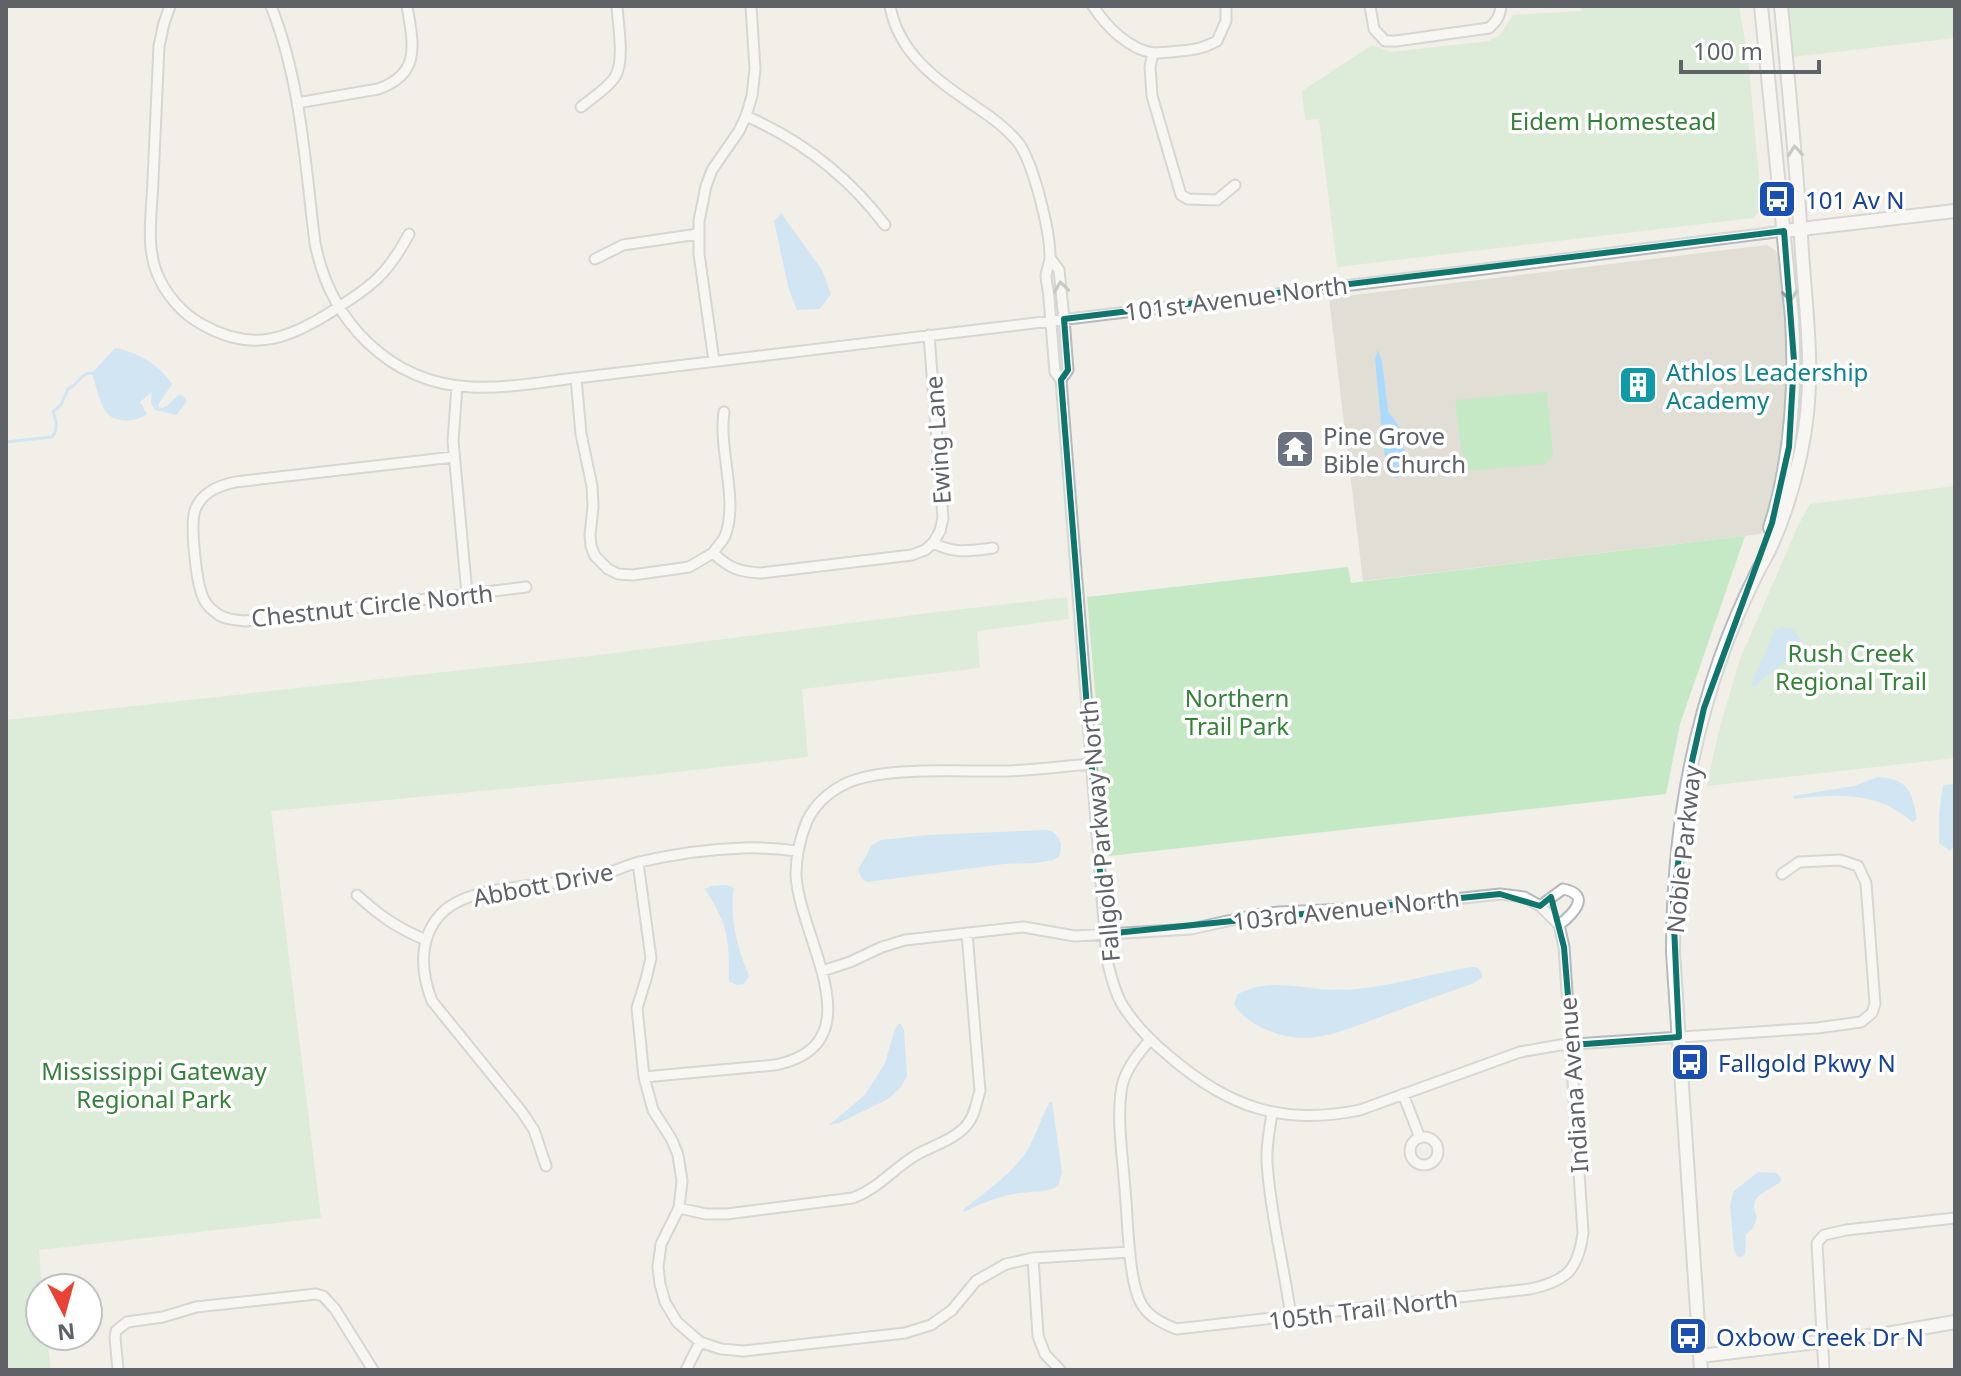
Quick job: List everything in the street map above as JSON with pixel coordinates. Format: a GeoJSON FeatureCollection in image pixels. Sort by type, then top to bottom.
{"type":"FeatureCollection","features":[{"type":"Feature","properties":{"kind":"main road","name":"Noble Parkway"},"geometry":{"type":"LineString","coordinates":[[1755,577],[1780,495],[1791,431],[1793,343],[1761,6]]}},
{"type":"Feature","properties":{"kind":"main road","name":"Noble Parkway"},"geometry":{"type":"LineString","coordinates":[[1701,1370],[1674,962],[1674,883],[1685,797],[1704,708],[1720,659],[1771,547],[1790,495],[1808,413],[1811,352],[1781,6]]}},
{"type":"Feature","properties":{"kind":"main road","name":"101st Avenue North"},"geometry":{"type":"LineString","coordinates":[[1784,231],[1955,211]]}},
{"type":"Feature","properties":{"kind":"main road"},"geometry":{"type":"LineString","coordinates":[[1700,1356],[1955,1322]]}},
{"type":"Feature","properties":{"kind":"street"},"geometry":{"type":"LineString","coordinates":[[170,6],[159,46],[151,238],[156,271],[178,306],[193,320],[230,337],[252,341],[292,334],[359,295],[384,273],[409,234]]}},
{"type":"Feature","properties":{"kind":"street","name":"101st Avenue North"},"geometry":{"type":"LineString","coordinates":[[271,6],[288,58],[318,261],[327,286],[356,332],[385,357],[409,371],[457,386],[482,387],[576,378],[1784,231]]}},
{"type":"Feature","properties":{"kind":"street"},"geometry":{"type":"LineString","coordinates":[[297,103],[378,89],[401,78],[413,54],[407,6]]}},
{"type":"Feature","properties":{"kind":"street"},"geometry":{"type":"LineString","coordinates":[[581,107],[611,81],[619,67],[617,6]]}},
{"type":"Feature","properties":{"kind":"street"},"geometry":{"type":"LineString","coordinates":[[714,361],[698,234],[701,204],[712,170],[739,131],[752,96],[755,69],[751,6]]}},
{"type":"Feature","properties":{"kind":"street"},"geometry":{"type":"LineString","coordinates":[[890,6],[899,34],[923,68],[995,119],[1020,145],[1037,191],[1050,258]]}},
{"type":"Feature","properties":{"kind":"street"},"geometry":{"type":"LineString","coordinates":[[1093,6],[1108,25],[1131,44],[1153,53],[1195,50],[1217,41],[1226,21],[1226,6]]}},
{"type":"Feature","properties":{"kind":"street"},"geometry":{"type":"LineString","coordinates":[[1370,6],[1374,29],[1385,41],[1489,28],[1500,15],[1501,6]]}},
{"type":"Feature","properties":{"kind":"street"},"geometry":{"type":"LineString","coordinates":[[1153,53],[1150,67],[1152,96],[1181,195],[1188,199],[1217,200],[1235,185]]}},
{"type":"Feature","properties":{"kind":"street"},"geometry":{"type":"LineString","coordinates":[[746,116],[779,130],[808,150],[866,200],[885,225]]}},
{"type":"Feature","properties":{"kind":"street"},"geometry":{"type":"LineString","coordinates":[[595,259],[623,245],[698,234]]}},
{"type":"Feature","properties":{"kind":"street","name":"Fallgold Parkway North"},"geometry":{"type":"LineString","coordinates":[[1050,258],[1059,270],[1064,319],[1068,370],[1061,380]]}},
{"type":"Feature","properties":{"kind":"street","name":"Fallgold Parkway North"},"geometry":{"type":"LineString","coordinates":[[1050,258],[1046,274],[1055,372],[1061,380],[1107,960],[1123,1006],[1150,1040],[1216,1091],[1242,1104],[1306,1116],[1360,1110],[1520,1052],[1560,1045],[1817,1028],[1861,1022],[1872,1013],[1875,1004],[1866,883],[1858,866],[1840,860],[1799,862],[1782,874]]}},
{"type":"Feature","properties":{"kind":"street","name":"Ewing Lane"},"geometry":{"type":"LineString","coordinates":[[929,335],[943,518],[933,543]]}},
{"type":"Feature","properties":{"kind":"street"},"geometry":{"type":"LineString","coordinates":[[576,378],[581,434],[592,486],[591,546],[595,556],[618,574],[633,575],[689,567],[713,553],[725,536],[730,508],[722,428],[724,412]]}},
{"type":"Feature","properties":{"kind":"street"},"geometry":{"type":"LineString","coordinates":[[457,386],[454,457],[467,594]]}},
{"type":"Feature","properties":{"kind":"street","name":"Chestnut Circle North"},"geometry":{"type":"LineString","coordinates":[[454,457],[218,486],[208,492],[196,507],[193,518],[199,582],[204,600],[216,613],[228,619],[245,621],[526,587]]}},
{"type":"Feature","properties":{"kind":"street"},"geometry":{"type":"LineString","coordinates":[[713,553],[725,565],[744,572],[761,573],[912,555],[933,543],[946,550],[961,552],[993,548]]}},
{"type":"Feature","properties":{"kind":"street"},"geometry":{"type":"LineString","coordinates":[[644,1077],[775,1065],[792,1061],[821,1041],[828,1026],[829,1010],[822,971],[796,876],[803,829],[813,808],[828,794],[848,783],[871,776],[905,772],[1006,771],[1092,764]]}},
{"type":"Feature","properties":{"kind":"street","name":"Abbott Drive"},"geometry":{"type":"LineString","coordinates":[[426,940],[443,912],[462,899],[486,892],[594,878],[638,863],[676,856],[743,848],[798,851]]}},
{"type":"Feature","properties":{"kind":"street"},"geometry":{"type":"LineString","coordinates":[[638,863],[651,958],[637,1008],[644,1077],[653,1110],[678,1155],[682,1181],[679,1208],[661,1244],[658,1267],[665,1302],[677,1322],[700,1342],[721,1349],[744,1351],[905,1333],[931,1325],[952,1310],[976,1281],[1006,1264],[1033,1258],[1130,1252],[1121,1090],[1135,1057],[1150,1040]]}},
{"type":"Feature","properties":{"kind":"street"},"geometry":{"type":"LineString","coordinates":[[1563,889],[1570,890],[1576,895],[1577,908],[1559,925],[1540,906],[1563,889]]}},
{"type":"Feature","properties":{"kind":"street","name":"103rd Avenue North"},"geometry":{"type":"LineString","coordinates":[[822,971],[905,940],[1023,927],[1075,936],[1191,929],[1279,912],[1373,908],[1500,894],[1524,897],[1540,906]]}},
{"type":"Feature","properties":{"kind":"street"},"geometry":{"type":"LineString","coordinates":[[357,895],[401,929],[426,940],[422,963],[425,984],[432,1001],[522,1112],[534,1130],[546,1166]]}},
{"type":"Feature","properties":{"kind":"street","name":"Indiana Avenue"},"geometry":{"type":"LineString","coordinates":[[1559,925],[1564,947],[1572,1045],[1583,1233],[1580,1253],[1572,1270]]}},
{"type":"Feature","properties":{"kind":"street"},"geometry":{"type":"LineString","coordinates":[[679,1208],[706,1214],[727,1214],[853,1198],[869,1192],[896,1169],[964,1128],[973,1115],[980,1091],[967,933]]}},
{"type":"Feature","properties":{"kind":"street"},"geometry":{"type":"LineString","coordinates":[[1403,1094],[1420,1138]]}},
{"type":"Feature","properties":{"kind":"street"},"geometry":{"type":"LineString","coordinates":[[1272,1112],[1267,1163],[1291,1317]]}},
{"type":"Feature","properties":{"kind":"street"},"geometry":{"type":"LineString","coordinates":[[1824,1370],[1817,1243],[1824,1235],[1846,1230],[1955,1218]]}},
{"type":"Feature","properties":{"kind":"street","name":"105th Trail North"},"geometry":{"type":"LineString","coordinates":[[1130,1252],[1136,1292],[1143,1306],[1152,1317],[1176,1329],[1530,1289],[1552,1284],[1572,1270]]}},
{"type":"Feature","properties":{"kind":"street"},"geometry":{"type":"LineString","coordinates":[[1033,1258],[1038,1336],[1045,1354],[1060,1370]]}},
{"type":"Feature","properties":{"kind":"street"},"geometry":{"type":"LineString","coordinates":[[118,1370],[116,1331],[127,1322],[163,1317],[196,1307],[316,1294],[323,1296],[335,1309],[373,1370]]}},
{"type":"Feature","properties":{"kind":"street"},"geometry":{"type":"LineString","coordinates":[[686,1370],[700,1342]]}},
{"type":"Feature","properties":{"kind":"highlighted area"},"geometry":{"type":"Polygon","coordinates":[[[1784,231],[1794,361],[1789,447],[1772,523],[1704,708],[1690,770],[1673,903],[1679,1037],[1572,1045],[1564,947],[1551,897],[1540,906],[1500,894],[1105,934],[1061,380],[1068,370],[1064,319],[1784,231]]]}},
{"type":"Feature","properties":{"kind":"shaded area"},"geometry":{"type":"Polygon","coordinates":[[[1767,245],[1776,251],[1783,263],[1789,370],[1784,447],[1770,510],[1761,534],[1363,581],[1329,298],[1767,245]]]}},
{"type":"Feature","properties":{"kind":"green space","name":"Eidem Homestead"},"geometry":{"type":"Polygon","coordinates":[[[1581,6],[1739,6],[1748,58],[1762,208],[1753,218],[1337,267],[1319,119],[1305,120],[1302,91],[1372,45],[1391,52],[1489,41],[1500,35],[1513,15],[1581,11],[1581,6]]]}},
{"type":"Feature","properties":{"kind":"green space"},"geometry":{"type":"Polygon","coordinates":[[[1788,6],[1955,6],[1955,38],[1792,57],[1788,6]]]}},
{"type":"Feature","properties":{"kind":"green space"},"geometry":{"type":"Polygon","coordinates":[[[1547,392],[1553,454],[1546,464],[1464,471],[1455,400],[1547,392]]]}},
{"type":"Feature","properties":{"kind":"green space","name":"Rush Creek Regional Trail"},"geometry":{"type":"Polygon","coordinates":[[[1955,486],[1955,758],[1707,786],[1718,734],[1740,659],[1810,504],[1955,486]]]}},
{"type":"Feature","properties":{"kind":"green space","name":"Northern Trail Park"},"geometry":{"type":"Polygon","coordinates":[[[1745,536],[1680,724],[1666,794],[1109,856],[1087,597],[1348,567],[1351,583],[1745,536]]]}},
{"type":"Feature","properties":{"kind":"green space","name":"Mississippi Gateway Regional Park"},"geometry":{"type":"Polygon","coordinates":[[[1067,597],[1069,619],[977,631],[980,668],[802,689],[808,757],[271,811],[321,1218],[39,1250],[41,1272],[24,1272],[24,1352],[49,1352],[51,1370],[6,1370],[6,720],[591,656],[1067,597]]]}},
{"type":"Feature","properties":{"kind":"water"},"geometry":{"type":"Polygon","coordinates":[[[781,213],[822,270],[831,294],[820,309],[797,310],[789,290],[774,221],[781,213]]]}},
{"type":"Feature","properties":{"kind":"water"},"geometry":{"type":"Polygon","coordinates":[[[115,348],[147,360],[167,377],[172,384],[158,407],[167,406],[182,395],[187,401],[177,415],[155,410],[151,403],[152,392],[140,402],[147,414],[142,417],[120,420],[105,411],[92,373],[115,348]]]}},
{"type":"Feature","properties":{"kind":"water"},"geometry":{"type":"Polygon","coordinates":[[[1378,350],[1388,411],[1402,431],[1406,472],[1397,478],[1388,475],[1386,470],[1375,359],[1378,350]]]}},
{"type":"Feature","properties":{"kind":"water"},"geometry":{"type":"Polygon","coordinates":[[[1791,628],[1801,639],[1800,650],[1754,687],[1751,685],[1775,630],[1791,628]]]}},
{"type":"Feature","properties":{"kind":"water"},"geometry":{"type":"Polygon","coordinates":[[[1878,777],[1903,784],[1911,794],[1917,819],[1912,822],[1885,805],[1856,797],[1794,799],[1793,796],[1854,786],[1878,777]]]}},
{"type":"Feature","properties":{"kind":"water"},"geometry":{"type":"Polygon","coordinates":[[[1955,784],[1955,846],[1950,851],[1939,843],[1939,814],[1943,785],[1955,784]]]}},
{"type":"Feature","properties":{"kind":"water"},"geometry":{"type":"Polygon","coordinates":[[[1053,832],[1061,844],[1060,854],[1053,860],[867,882],[858,870],[872,845],[881,840],[1053,832]]]}},
{"type":"Feature","properties":{"kind":"water"},"geometry":{"type":"Polygon","coordinates":[[[727,885],[734,888],[735,932],[749,976],[744,984],[737,985],[729,982],[726,933],[705,889],[727,885]]]}},
{"type":"Feature","properties":{"kind":"water"},"geometry":{"type":"Polygon","coordinates":[[[1478,968],[1482,978],[1472,984],[1351,1028],[1317,1037],[1295,1037],[1271,1031],[1249,1020],[1234,1004],[1238,994],[1258,987],[1357,989],[1478,968]]]}},
{"type":"Feature","properties":{"kind":"water"},"geometry":{"type":"Polygon","coordinates":[[[900,1023],[904,1030],[907,1076],[901,1087],[888,1099],[829,1125],[865,1095],[885,1063],[895,1029],[900,1023]]]}},
{"type":"Feature","properties":{"kind":"water"},"geometry":{"type":"Polygon","coordinates":[[[1050,1102],[1062,1172],[1058,1186],[1045,1191],[1007,1196],[962,1211],[1022,1158],[1050,1102]]]}},
{"type":"Feature","properties":{"kind":"water"},"geometry":{"type":"Polygon","coordinates":[[[1758,1172],[1776,1173],[1781,1181],[1756,1199],[1754,1209],[1757,1217],[1753,1228],[1746,1234],[1745,1254],[1737,1256],[1730,1205],[1734,1191],[1758,1172]]]}},
{"type":"Feature","properties":{"kind":"waterway"},"geometry":{"type":"LineString","coordinates":[[6,442],[52,437],[56,428],[53,412],[61,405],[68,389],[84,375],[92,373]]}},
{"type":"Feature","properties":{"kind":"place","name":"101 Av N"},"geometry":{"type":"Point","coordinates":[1777,199]}},
{"type":"Feature","properties":{"kind":"place","name":"Athlos Leadership Academy"},"geometry":{"type":"Point","coordinates":[1638,385]}},
{"type":"Feature","properties":{"kind":"place","name":"Pine Grove Bible Church"},"geometry":{"type":"Point","coordinates":[1295,449]}},
{"type":"Feature","properties":{"kind":"place","name":"Fallgold Pkwy N"},"geometry":{"type":"Point","coordinates":[1690,1062]}},
{"type":"Feature","properties":{"kind":"place","name":"Oxbow Creek Dr N"},"geometry":{"type":"Point","coordinates":[1688,1336]}}]}
